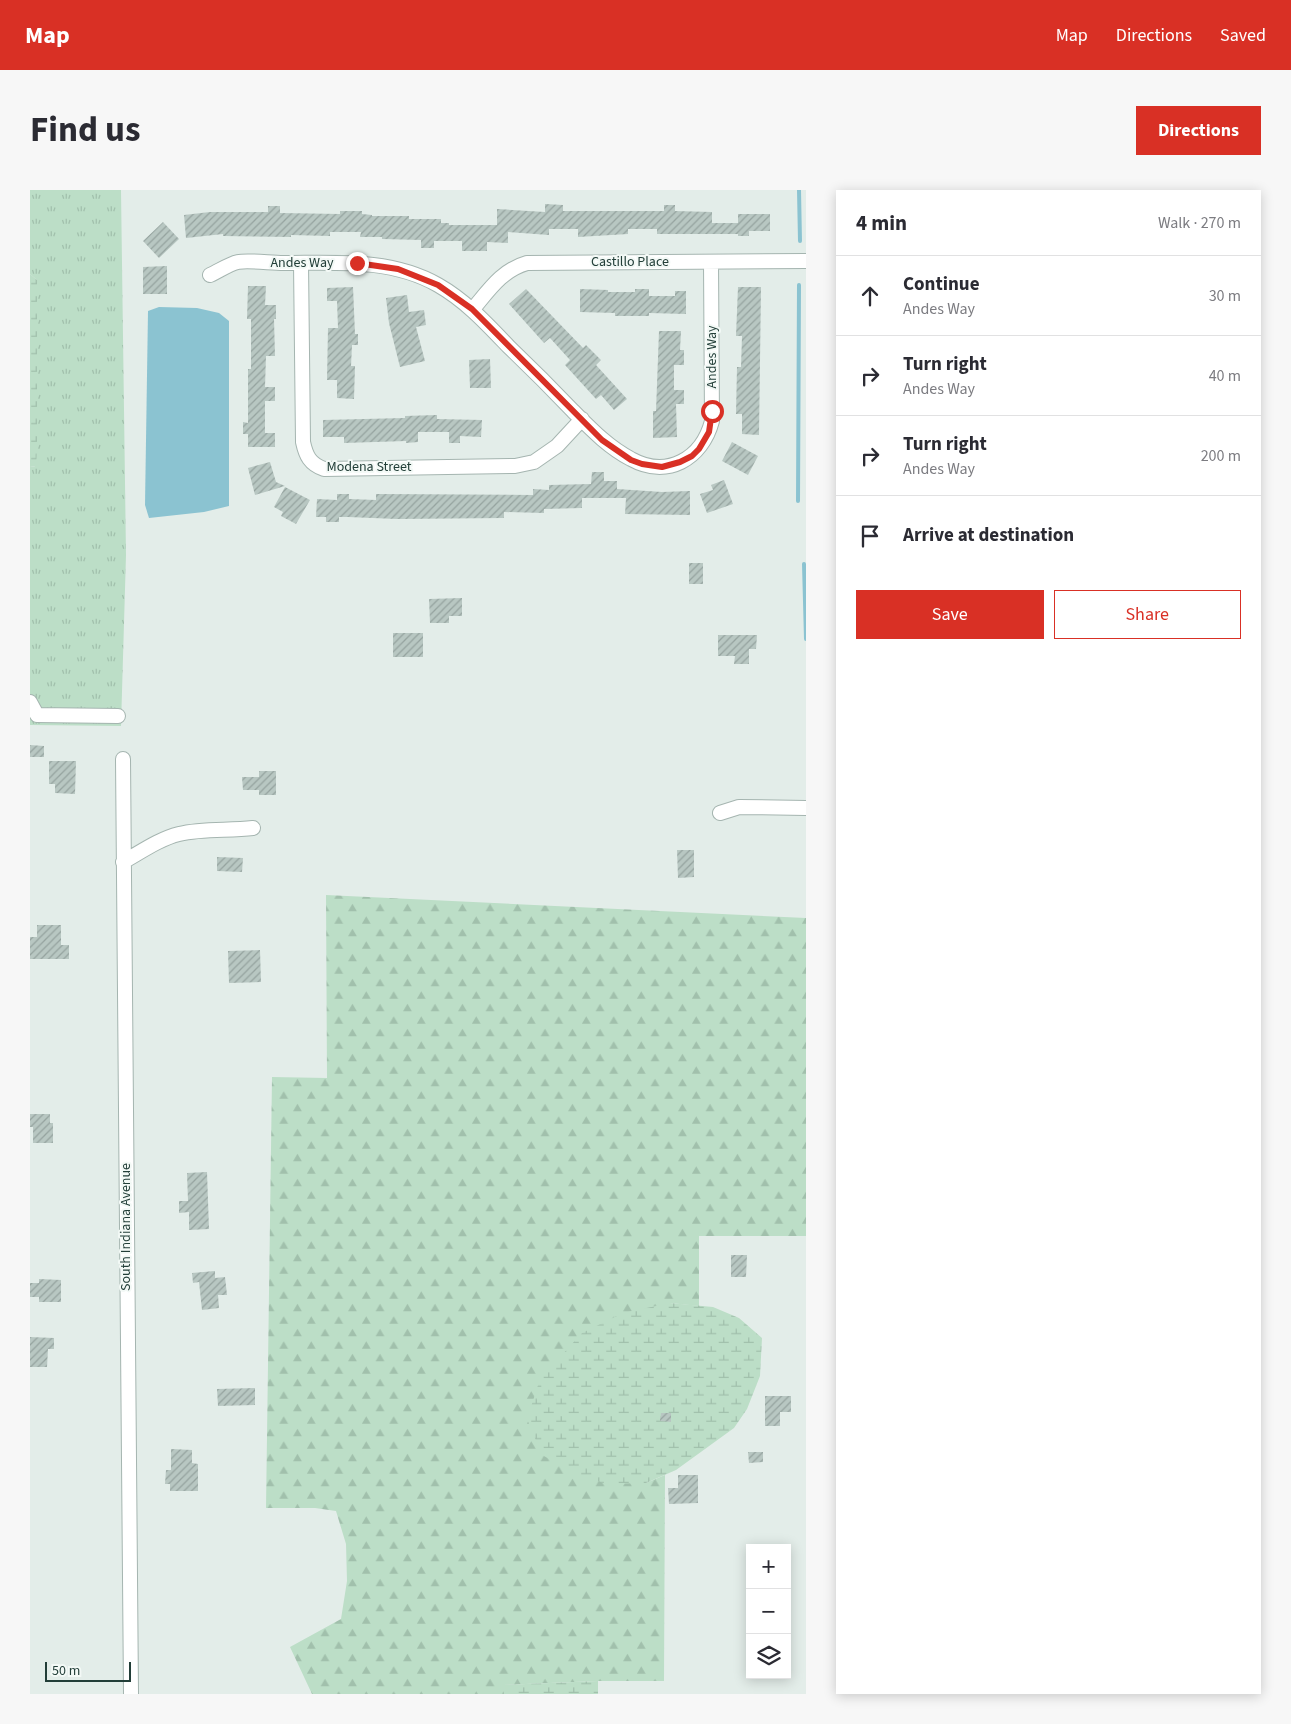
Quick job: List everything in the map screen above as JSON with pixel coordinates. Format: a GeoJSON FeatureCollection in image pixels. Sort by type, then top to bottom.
{"type":"FeatureCollection","features":[{"type":"Feature","properties":{"kind":"street","name":"Castillo Place"},"geometry":{"type":"LineString","coordinates":[[472,309],[502,275],[518,265],[527,263],[806,261]]}},
{"type":"Feature","properties":{"kind":"street","name":"Andes Way"},"geometry":{"type":"LineString","coordinates":[[210,275],[237,262],[357,263],[398,269],[438,285],[472,309],[602,440],[631,460],[662,467],[670,466],[686,459],[699,449],[709,432],[712,421],[711,262]]}},
{"type":"Feature","properties":{"kind":"street","name":"Modena Street"},"geometry":{"type":"LineString","coordinates":[[301,263],[303,442],[307,457],[317,466],[324,469],[515,466],[534,462],[550,452],[558,446],[582,419]]}},
{"type":"Feature","properties":{"kind":"street"},"geometry":{"type":"LineString","coordinates":[[30,702],[37,715],[118,716]]}},
{"type":"Feature","properties":{"kind":"street","name":"South Indiana Avenue"},"geometry":{"type":"LineString","coordinates":[[122,759],[131,1694]]}},
{"type":"Feature","properties":{"kind":"street"},"geometry":{"type":"LineString","coordinates":[[720,812],[739,807],[806,808]]}},
{"type":"Feature","properties":{"kind":"street"},"geometry":{"type":"LineString","coordinates":[[123,862],[158,842],[179,834],[197,831],[253,828]]}},
{"type":"Feature","properties":{"kind":"green space"},"geometry":{"type":"Polygon","coordinates":[[[30,190],[121,190],[126,555],[121,726],[30,725],[30,466],[35,467],[37,280],[30,274],[30,190]]]}},
{"type":"Feature","properties":{"kind":"green space"},"geometry":{"type":"Polygon","coordinates":[[[30,274],[37,280],[36,467],[30,466],[30,274]]]}},
{"type":"Feature","properties":{"kind":"green space"},"geometry":{"type":"Polygon","coordinates":[[[326,895],[806,918],[806,1236],[699,1236],[699,1306],[670,1303],[646,1483],[665,1475],[664,1681],[598,1681],[504,1685],[504,1694],[312,1694],[290,1647],[341,1619],[347,1581],[346,1544],[336,1511],[315,1508],[266,1508],[272,1077],[327,1078],[326,895]]]}},
{"type":"Feature","properties":{"kind":"green space"},"geometry":{"type":"Polygon","coordinates":[[[670,1303],[713,1307],[739,1318],[762,1338],[760,1376],[747,1409],[734,1428],[676,1470],[646,1483],[606,1484],[575,1473],[542,1455],[527,1419],[540,1379],[582,1333],[623,1313],[670,1303]]]}},
{"type":"Feature","properties":{"kind":"green space"},"geometry":{"type":"Polygon","coordinates":[[[598,1681],[598,1694],[504,1694],[503,1685],[598,1681]]]}},
{"type":"Feature","properties":{"kind":"water"},"geometry":{"type":"Polygon","coordinates":[[[159,307],[197,308],[219,313],[229,321],[229,506],[204,512],[149,518],[145,505],[148,311],[159,307]]]}},
{"type":"Feature","properties":{"kind":"building"},"geometry":{"type":"Polygon","coordinates":[[[545,204],[563,205],[563,211],[664,211],[664,205],[675,205],[675,211],[712,212],[712,223],[738,223],[738,214],[770,214],[770,231],[749,231],[749,236],[738,236],[738,234],[657,234],[657,229],[628,229],[628,234],[578,237],[578,229],[549,229],[549,235],[508,232],[508,243],[487,242],[487,251],[462,251],[462,241],[434,241],[434,248],[421,248],[421,240],[360,237],[361,232],[330,232],[330,236],[223,236],[223,234],[186,238],[184,215],[210,212],[268,212],[268,206],[280,206],[280,213],[340,214],[340,211],[362,211],[362,214],[372,216],[409,216],[409,219],[441,219],[441,223],[449,223],[449,225],[497,225],[497,209],[545,212],[545,204]]]}},
{"type":"Feature","properties":{"kind":"building"},"geometry":{"type":"Polygon","coordinates":[[[163,222],[179,239],[159,258],[143,241],[163,222]]]}},
{"type":"Feature","properties":{"kind":"building"},"geometry":{"type":"Polygon","coordinates":[[[167,266],[167,294],[143,294],[143,267],[167,266]]]}},
{"type":"Feature","properties":{"kind":"building"},"geometry":{"type":"Polygon","coordinates":[[[248,286],[266,286],[265,305],[276,305],[276,319],[274,319],[275,356],[266,356],[265,387],[275,387],[275,401],[265,401],[265,433],[275,433],[275,447],[248,447],[248,434],[243,434],[243,422],[248,423],[248,369],[251,369],[251,319],[247,319],[248,286]]]}},
{"type":"Feature","properties":{"kind":"building"},"geometry":{"type":"Polygon","coordinates":[[[353,287],[355,334],[358,334],[358,345],[352,345],[351,366],[355,366],[354,399],[337,398],[337,380],[327,380],[328,328],[338,328],[337,301],[327,301],[327,288],[353,287]]]}},
{"type":"Feature","properties":{"kind":"building"},"geometry":{"type":"Polygon","coordinates":[[[738,287],[761,287],[759,435],[742,434],[742,414],[736,414],[737,367],[741,367],[742,336],[736,336],[738,287]]]}},
{"type":"Feature","properties":{"kind":"building"},"geometry":{"type":"Polygon","coordinates":[[[526,289],[583,348],[586,345],[601,360],[596,365],[627,399],[614,410],[601,395],[596,399],[565,365],[570,360],[550,338],[544,343],[509,304],[526,289]]]}},
{"type":"Feature","properties":{"kind":"building"},"geometry":{"type":"Polygon","coordinates":[[[580,289],[635,292],[635,289],[649,289],[649,296],[675,296],[675,291],[686,291],[686,314],[649,313],[649,316],[615,316],[615,313],[580,312],[580,289]]]}},
{"type":"Feature","properties":{"kind":"building"},"geometry":{"type":"Polygon","coordinates":[[[407,295],[409,312],[424,310],[426,325],[416,327],[425,361],[400,367],[389,323],[386,298],[407,295]]]}},
{"type":"Feature","properties":{"kind":"building"},"geometry":{"type":"Polygon","coordinates":[[[659,331],[681,331],[680,350],[684,350],[684,365],[674,365],[674,390],[684,390],[684,404],[676,404],[677,437],[653,438],[653,411],[656,411],[659,331]]]}},
{"type":"Feature","properties":{"kind":"building"},"geometry":{"type":"Polygon","coordinates":[[[490,359],[491,388],[470,388],[469,360],[490,359]]]}},
{"type":"Feature","properties":{"kind":"building"},"geometry":{"type":"Polygon","coordinates":[[[437,415],[437,419],[482,420],[481,437],[460,436],[460,443],[449,443],[449,432],[418,432],[418,442],[344,443],[344,437],[323,437],[323,420],[405,418],[405,416],[437,415]]]}},
{"type":"Feature","properties":{"kind":"building"},"geometry":{"type":"Polygon","coordinates":[[[732,442],[758,456],[748,475],[722,461],[732,442]]]}},
{"type":"Feature","properties":{"kind":"building"},"geometry":{"type":"Polygon","coordinates":[[[270,462],[276,482],[285,486],[255,495],[248,468],[270,462]]]}},
{"type":"Feature","properties":{"kind":"building"},"geometry":{"type":"Polygon","coordinates":[[[592,472],[604,472],[604,481],[617,481],[617,489],[662,492],[690,491],[690,515],[625,514],[626,498],[582,498],[582,508],[544,509],[544,513],[504,512],[504,518],[397,519],[339,517],[339,522],[326,522],[326,517],[316,517],[317,499],[337,500],[337,494],[349,494],[349,499],[376,500],[376,494],[533,495],[533,489],[549,490],[549,485],[591,484],[592,472]]]}},
{"type":"Feature","properties":{"kind":"building"},"geometry":{"type":"Polygon","coordinates":[[[724,480],[733,504],[707,513],[700,494],[713,490],[711,485],[724,480]]]}},
{"type":"Feature","properties":{"kind":"building"},"geometry":{"type":"Polygon","coordinates":[[[285,487],[310,500],[296,524],[281,516],[283,512],[274,507],[285,487]]]}},
{"type":"Feature","properties":{"kind":"building"},"geometry":{"type":"Polygon","coordinates":[[[689,563],[703,563],[703,584],[689,584],[689,563]]]}},
{"type":"Feature","properties":{"kind":"building"},"geometry":{"type":"Polygon","coordinates":[[[462,598],[462,616],[449,616],[449,623],[430,623],[429,599],[462,598]]]}},
{"type":"Feature","properties":{"kind":"building"},"geometry":{"type":"Polygon","coordinates":[[[393,633],[423,633],[423,657],[393,657],[393,633]]]}},
{"type":"Feature","properties":{"kind":"building"},"geometry":{"type":"Polygon","coordinates":[[[718,635],[757,635],[756,649],[749,649],[749,664],[734,664],[735,656],[718,656],[718,635]]]}},
{"type":"Feature","properties":{"kind":"building"},"geometry":{"type":"Polygon","coordinates":[[[30,745],[44,746],[44,757],[30,757],[30,745]]]}},
{"type":"Feature","properties":{"kind":"building"},"geometry":{"type":"Polygon","coordinates":[[[49,761],[76,761],[75,794],[55,793],[55,784],[49,784],[49,761]]]}},
{"type":"Feature","properties":{"kind":"building"},"geometry":{"type":"Polygon","coordinates":[[[259,771],[276,771],[276,795],[259,795],[259,790],[243,790],[242,777],[259,777],[259,771]]]}},
{"type":"Feature","properties":{"kind":"building"},"geometry":{"type":"Polygon","coordinates":[[[677,850],[694,850],[694,877],[678,878],[677,850]]]}},
{"type":"Feature","properties":{"kind":"building"},"geometry":{"type":"Polygon","coordinates":[[[217,857],[243,858],[242,872],[217,871],[217,857]]]}},
{"type":"Feature","properties":{"kind":"building"},"geometry":{"type":"Polygon","coordinates":[[[37,925],[61,925],[61,945],[69,945],[69,959],[30,959],[30,937],[37,937],[37,925]]]}},
{"type":"Feature","properties":{"kind":"building"},"geometry":{"type":"Polygon","coordinates":[[[260,950],[261,982],[229,983],[228,951],[260,950]]]}},
{"type":"Feature","properties":{"kind":"building"},"geometry":{"type":"Polygon","coordinates":[[[30,1114],[50,1114],[50,1123],[53,1123],[53,1143],[33,1143],[33,1127],[30,1127],[30,1114]]]}},
{"type":"Feature","properties":{"kind":"building"},"geometry":{"type":"Polygon","coordinates":[[[207,1172],[209,1229],[189,1230],[189,1212],[179,1213],[179,1201],[188,1201],[187,1173],[207,1172]]]}},
{"type":"Feature","properties":{"kind":"building"},"geometry":{"type":"Polygon","coordinates":[[[731,1255],[747,1255],[746,1277],[731,1277],[731,1255]]]}},
{"type":"Feature","properties":{"kind":"building"},"geometry":{"type":"Polygon","coordinates":[[[215,1271],[215,1278],[225,1277],[227,1295],[218,1295],[219,1308],[202,1310],[199,1282],[193,1283],[192,1273],[215,1271]]]}},
{"type":"Feature","properties":{"kind":"building"},"geometry":{"type":"Polygon","coordinates":[[[39,1279],[61,1280],[61,1302],[39,1302],[39,1297],[30,1297],[30,1283],[39,1283],[39,1279]]]}},
{"type":"Feature","properties":{"kind":"building"},"geometry":{"type":"Polygon","coordinates":[[[30,1337],[54,1338],[54,1349],[48,1349],[47,1367],[30,1367],[30,1337]]]}},
{"type":"Feature","properties":{"kind":"building"},"geometry":{"type":"Polygon","coordinates":[[[255,1388],[255,1405],[218,1406],[217,1389],[255,1388]]]}},
{"type":"Feature","properties":{"kind":"building"},"geometry":{"type":"Polygon","coordinates":[[[765,1396],[791,1396],[791,1412],[780,1412],[780,1426],[765,1426],[765,1396]]]}},
{"type":"Feature","properties":{"kind":"building"},"geometry":{"type":"Polygon","coordinates":[[[661,1413],[671,1413],[671,1422],[660,1421],[661,1413]]]}},
{"type":"Feature","properties":{"kind":"building"},"geometry":{"type":"Polygon","coordinates":[[[171,1449],[192,1450],[192,1463],[198,1464],[198,1491],[170,1491],[170,1484],[165,1484],[166,1470],[171,1470],[171,1449]]]}},
{"type":"Feature","properties":{"kind":"building"},"geometry":{"type":"Polygon","coordinates":[[[748,1452],[763,1452],[763,1462],[749,1463],[748,1452]]]}},
{"type":"Feature","properties":{"kind":"building"},"geometry":{"type":"Polygon","coordinates":[[[678,1475],[698,1475],[698,1503],[669,1504],[668,1488],[678,1488],[678,1475]]]}},
{"type":"Feature","properties":{"kind":"waterway"},"geometry":{"type":"LineString","coordinates":[[799,190],[800,241]]}},
{"type":"Feature","properties":{"kind":"waterway"},"geometry":{"type":"LineString","coordinates":[[798,501],[799,285]]}},
{"type":"Feature","properties":{"kind":"waterway"},"geometry":{"type":"LineString","coordinates":[[804,564],[806,639]]}},
{"type":"Feature","properties":{"kind":"route"},"geometry":{"type":"LineString","coordinates":[[357,263],[398,269],[438,285],[472,309],[602,440],[631,460],[662,467],[670,466],[692,456],[705,441],[709,432],[712,411]]}}]}
